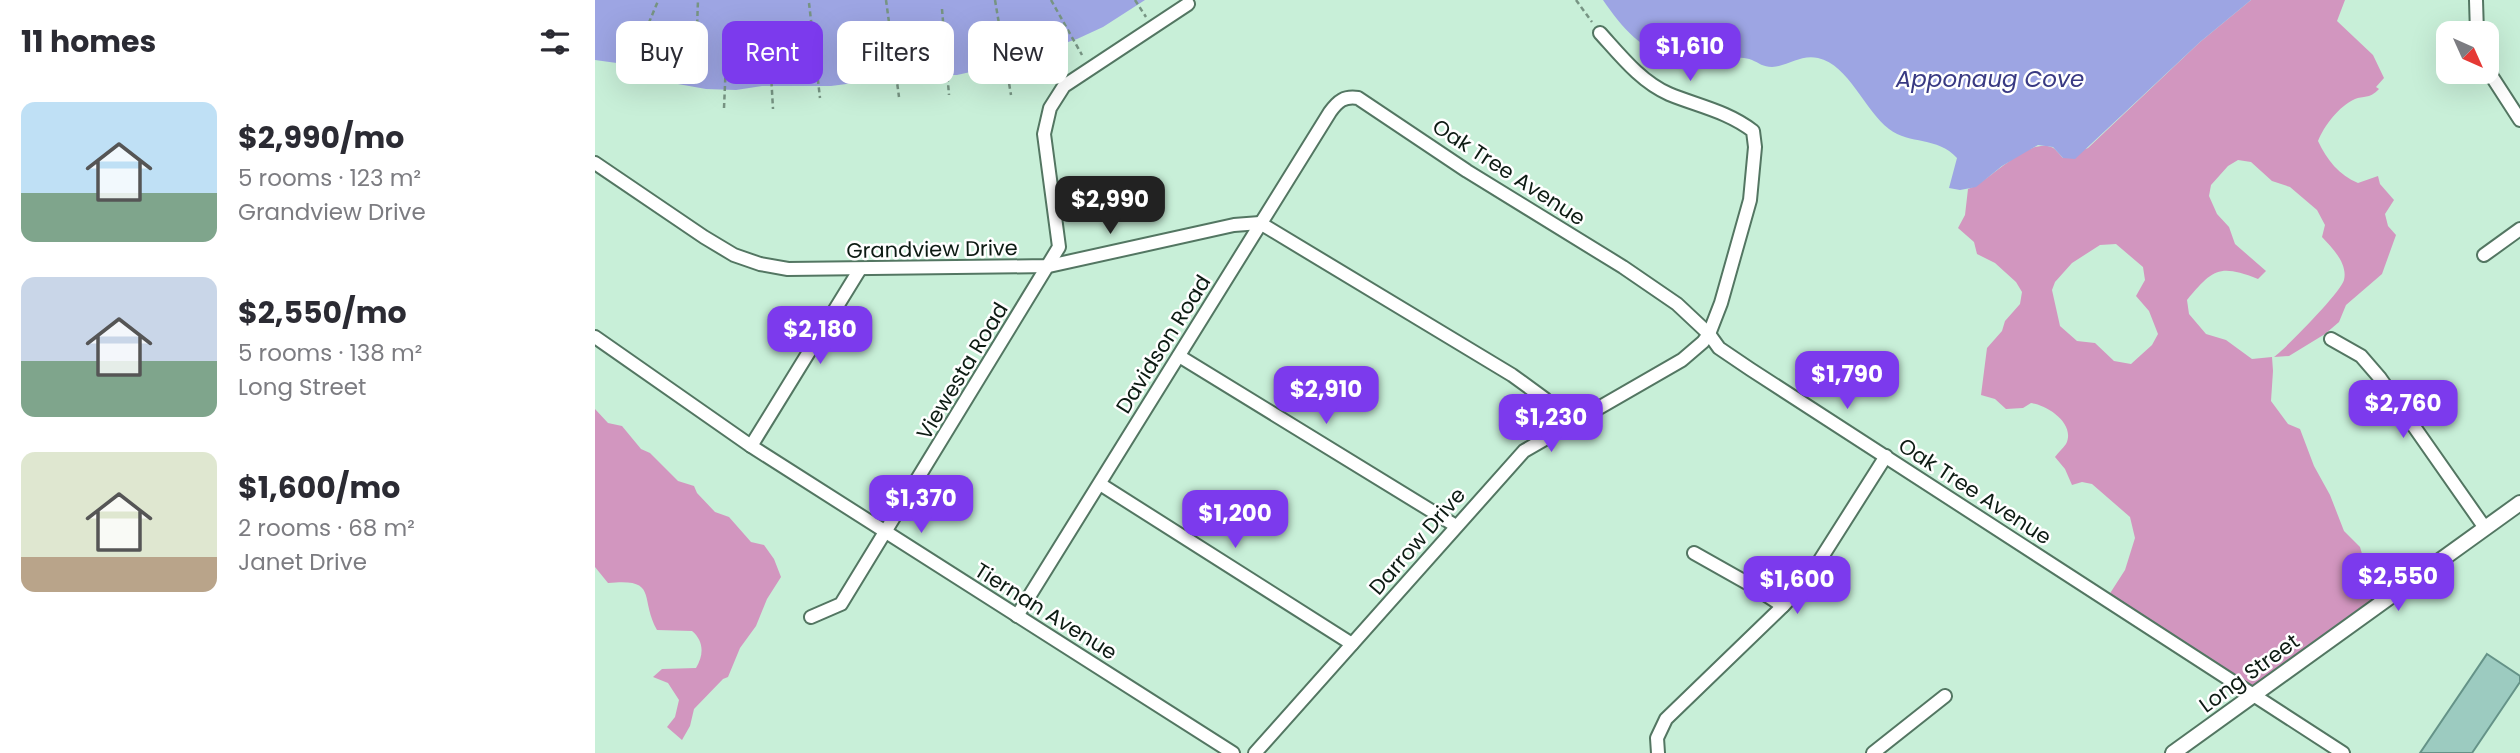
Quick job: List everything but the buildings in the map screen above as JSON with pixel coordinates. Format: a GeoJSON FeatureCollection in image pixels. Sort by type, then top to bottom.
{"type":"FeatureCollection","features":[{"type":"Feature","properties":{"kind":"street"},"geometry":{"type":"LineString","coordinates":[[2476,0],[2477,21]]}},
{"type":"Feature","properties":{"kind":"street","name":"Viewesta Road"},"geometry":{"type":"LineString","coordinates":[[811,617],[841,604],[1059,247],[1044,134],[1049,108],[1064,86],[1188,4]]}},
{"type":"Feature","properties":{"kind":"street","name":"Darrow Drive"},"geometry":{"type":"LineString","coordinates":[[1255,753],[1524,451],[1682,360],[1709,334],[1735,261],[1750,200],[1755,147],[1753,131],[1716,109],[1668,93],[1643,78],[1600,33]]}},
{"type":"Feature","properties":{"kind":"street"},"geometry":{"type":"LineString","coordinates":[[2497,84],[2520,120]]}},
{"type":"Feature","properties":{"kind":"street","name":"Davidson Road"},"geometry":{"type":"LineString","coordinates":[[1017,616],[1330,112],[1336,103],[1347,97]]}},
{"type":"Feature","properties":{"kind":"street","name":"Oak Tree Avenue"},"geometry":{"type":"LineString","coordinates":[[1347,97],[1358,98],[1467,171],[1623,267],[1677,304],[1709,334],[1719,348],[1732,357],[2343,753]]}},
{"type":"Feature","properties":{"kind":"street","name":"Grandview Drive"},"geometry":{"type":"LineString","coordinates":[[595,163],[734,255],[760,264],[788,269],[1049,266],[1234,225],[1260,223]]}},
{"type":"Feature","properties":{"kind":"street"},"geometry":{"type":"LineString","coordinates":[[1260,223],[1512,375],[1545,399],[1570,423]]}},
{"type":"Feature","properties":{"kind":"street"},"geometry":{"type":"LineString","coordinates":[[2484,255],[2520,229]]}},
{"type":"Feature","properties":{"kind":"street"},"geometry":{"type":"LineString","coordinates":[[751,446],[860,269]]}},
{"type":"Feature","properties":{"kind":"street","name":"Tiernan Avenue"},"geometry":{"type":"LineString","coordinates":[[595,337],[751,446],[1233,753]]}},
{"type":"Feature","properties":{"kind":"street"},"geometry":{"type":"LineString","coordinates":[[2331,339],[2361,356],[2380,378],[2486,528]]}},
{"type":"Feature","properties":{"kind":"street"},"geometry":{"type":"LineString","coordinates":[[1178,356],[1456,526]]}},
{"type":"Feature","properties":{"kind":"street"},"geometry":{"type":"LineString","coordinates":[[1658,753],[1657,738],[1666,719],[1808,579],[1886,456]]}},
{"type":"Feature","properties":{"kind":"street"},"geometry":{"type":"LineString","coordinates":[[1100,484],[1352,644]]}},
{"type":"Feature","properties":{"kind":"street","name":"Long Street"},"geometry":{"type":"LineString","coordinates":[[2173,753],[2520,503]]}},
{"type":"Feature","properties":{"kind":"street"},"geometry":{"type":"LineString","coordinates":[[1694,553],[1783,606]]}},
{"type":"Feature","properties":{"kind":"street"},"geometry":{"type":"LineString","coordinates":[[1873,753],[1945,696]]}},
{"type":"Feature","properties":{"kind":"path"},"geometry":{"type":"LineString","coordinates":[[697,21],[698,0]]}},
{"type":"Feature","properties":{"kind":"path"},"geometry":{"type":"LineString","coordinates":[[886,0],[899,97]]}},
{"type":"Feature","properties":{"kind":"path"},"geometry":{"type":"LineString","coordinates":[[995,0],[1011,94]]}},
{"type":"Feature","properties":{"kind":"path"},"geometry":{"type":"LineString","coordinates":[[1051,0],[1082,54]]}},
{"type":"Feature","properties":{"kind":"path"},"geometry":{"type":"LineString","coordinates":[[1135,0],[1146,16]]}},
{"type":"Feature","properties":{"kind":"path"},"geometry":{"type":"LineString","coordinates":[[1576,0],[1600,33]]}},
{"type":"Feature","properties":{"kind":"path"},"geometry":{"type":"LineString","coordinates":[[650,21],[658,1]]}},
{"type":"Feature","properties":{"kind":"path"},"geometry":{"type":"LineString","coordinates":[[809,3],[820,98]]}},
{"type":"Feature","properties":{"kind":"path"},"geometry":{"type":"LineString","coordinates":[[942,9],[949,95]]}},
{"type":"Feature","properties":{"kind":"path"},"geometry":{"type":"LineString","coordinates":[[724,108],[725,84]]}},
{"type":"Feature","properties":{"kind":"path"},"geometry":{"type":"LineString","coordinates":[[772,84],[773,108]]}},
{"type":"Feature","properties":{"kind":"shaded area"},"geometry":{"type":"Polygon","coordinates":[[[2251,0],[2345,0],[2337,21],[2373,55],[2384,78],[2376,87],[2379,89],[2373,94],[2355,99],[2338,111],[2318,141],[2330,161],[2345,176],[2358,183],[2378,176],[2380,184],[2394,200],[2385,214],[2388,226],[2396,235],[2382,274],[2346,305],[2339,322],[2325,334],[2289,356],[2274,357],[2301,332],[2341,286],[2344,268],[2322,237],[2325,225],[2317,210],[2290,187],[2272,181],[2251,162],[2238,160],[2228,166],[2211,185],[2209,196],[2217,214],[2229,227],[2235,244],[2266,271],[2258,279],[2234,272],[2218,272],[2187,300],[2189,314],[2206,334],[2226,340],[2252,359],[2272,357],[2271,401],[2288,424],[2300,429],[2344,531],[2360,547],[2365,564],[2388,599],[2257,695],[2107,598],[2125,570],[2135,538],[2130,517],[2092,484],[2082,482],[2072,485],[2065,469],[2055,457],[2066,444],[2068,437],[2067,429],[2059,417],[2045,407],[2031,403],[2023,408],[2006,409],[1995,399],[1981,395],[1987,348],[2020,304],[2022,292],[2016,282],[1995,263],[1977,254],[1974,242],[1958,228],[1965,215],[1968,189],[2031,149],[2051,147],[2063,158],[2088,148],[2200,42],[2251,0]],[[2116,244],[2100,245],[2072,263],[2055,282],[2052,290],[2060,326],[2077,341],[2095,343],[2114,361],[2131,364],[2152,345],[2158,334],[2149,311],[2136,296],[2145,280],[2143,267],[2116,244]]]}},
{"type":"Feature","properties":{"kind":"shaded area"},"geometry":{"type":"Polygon","coordinates":[[[595,409],[608,423],[622,426],[641,449],[650,453],[678,481],[694,486],[715,512],[729,517],[751,542],[764,545],[774,559],[781,577],[767,599],[756,626],[740,648],[728,677],[694,709],[690,726],[682,740],[667,727],[675,717],[679,700],[668,683],[653,677],[662,669],[696,668],[701,644],[692,631],[657,630],[641,587],[624,582],[608,583],[595,567],[595,409]]]}},
{"type":"Feature","properties":{"kind":"water"},"geometry":{"type":"Polygon","coordinates":[[[595,0],[1145,0],[1103,27],[1068,42],[1068,21],[968,21],[968,73],[957,75],[954,75],[954,21],[837,21],[837,84],[846,84],[831,86],[762,86],[736,90],[678,84],[708,84],[708,21],[616,21],[616,63],[595,60],[595,0]]]}},
{"type":"Feature","properties":{"kind":"water","name":"Apponaug Cove"},"geometry":{"type":"Polygon","coordinates":[[[1603,0],[2251,0],[2200,42],[2075,159],[2063,158],[2053,147],[2038,145],[2002,166],[1976,187],[1960,190],[1949,188],[1957,158],[1941,146],[1906,137],[1889,129],[1848,79],[1829,62],[1812,57],[1772,67],[1744,58],[1665,55],[1643,45],[1617,19],[1603,0]]]}}]}
